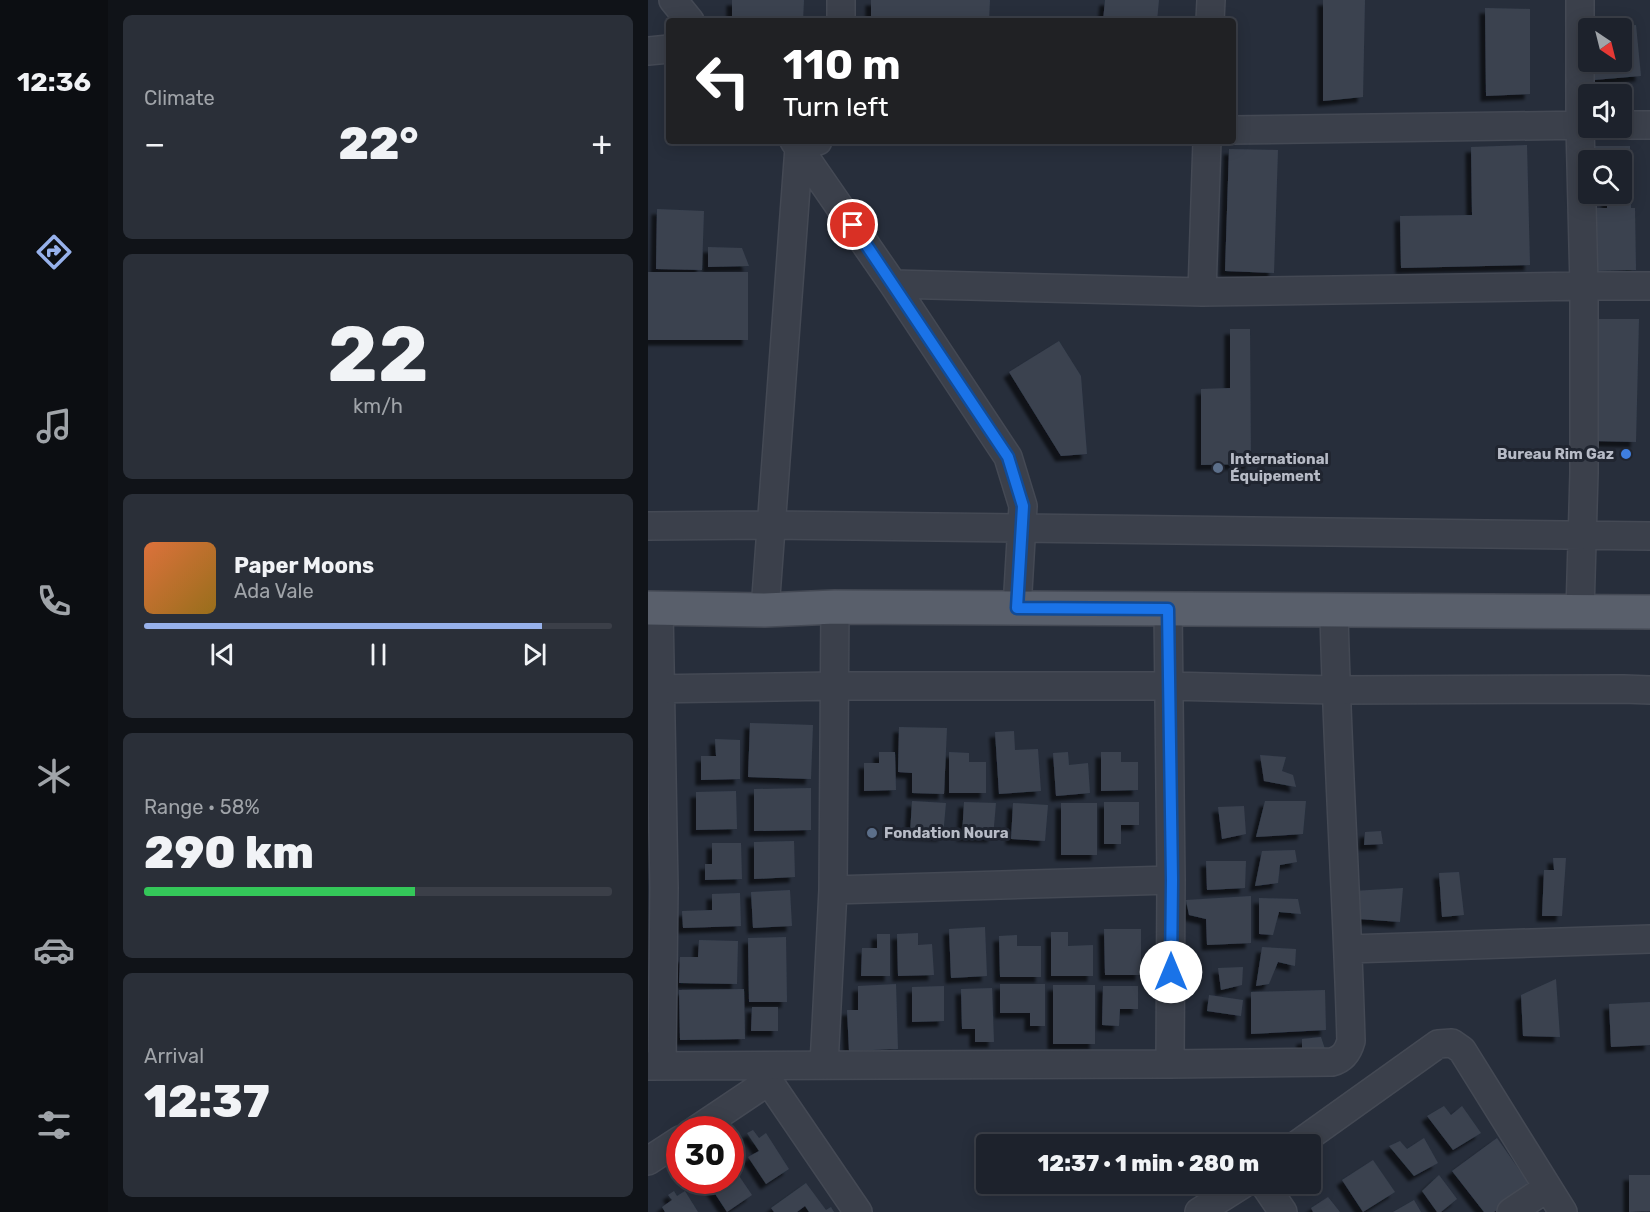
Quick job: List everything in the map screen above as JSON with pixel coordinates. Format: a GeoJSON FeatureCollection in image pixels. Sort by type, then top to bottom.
{"type":"FeatureCollection","features":[{"type":"Feature","properties":{"kind":"main road"},"geometry":{"type":"LineString","coordinates":[[654,608],[1650,612]]}},
{"type":"Feature","properties":{"kind":"street"},"geometry":{"type":"LineString","coordinates":[[673,0],[688,18]]}},
{"type":"Feature","properties":{"kind":"street"},"geometry":{"type":"LineString","coordinates":[[841,0],[841,18]]}},
{"type":"Feature","properties":{"kind":"street"},"geometry":{"type":"LineString","coordinates":[[1210,18],[1211,0]]}},
{"type":"Feature","properties":{"kind":"street"},"geometry":{"type":"LineString","coordinates":[[1580,0],[1583,84]]}},
{"type":"Feature","properties":{"kind":"street"},"geometry":{"type":"LineString","coordinates":[[648,51],[666,49]]}},
{"type":"Feature","properties":{"kind":"street"},"geometry":{"type":"LineString","coordinates":[[1632,125],[1650,124]]}},
{"type":"Feature","properties":{"kind":"street"},"geometry":{"type":"LineString","coordinates":[[1236,130],[1578,125]]}},
{"type":"Feature","properties":{"kind":"street"},"geometry":{"type":"LineString","coordinates":[[1580,612],[1583,534],[1584,138]]}},
{"type":"Feature","properties":{"kind":"street"},"geometry":{"type":"LineString","coordinates":[[765,610],[804,144]]}},
{"type":"Feature","properties":{"kind":"street"},"geometry":{"type":"LineString","coordinates":[[805,144],[892,284],[1008,457],[1023,506],[1017,608]]}},
{"type":"Feature","properties":{"kind":"street"},"geometry":{"type":"LineString","coordinates":[[1202,292],[1207,144]]}},
{"type":"Feature","properties":{"kind":"street"},"geometry":{"type":"LineString","coordinates":[[892,284],[1202,292],[1650,286]]}},
{"type":"Feature","properties":{"kind":"street"},"geometry":{"type":"LineString","coordinates":[[648,526],[771,525],[1650,536]]}},
{"type":"Feature","properties":{"kind":"street"},"geometry":{"type":"LineString","coordinates":[[824,1065],[833,890],[835,607]]}},
{"type":"Feature","properties":{"kind":"street"},"geometry":{"type":"LineString","coordinates":[[654,608],[655,1066],[764,1074],[824,1065],[1170,1064],[1332,1062],[1340,1060],[1351,1041],[1349,949],[1335,690],[1334,610]]}},
{"type":"Feature","properties":{"kind":"street"},"geometry":{"type":"LineString","coordinates":[[1168,609],[1172,880],[1170,1064]]}},
{"type":"Feature","properties":{"kind":"street"},"geometry":{"type":"LineString","coordinates":[[654,689],[834,686],[1169,686],[1335,690],[1650,690]]}},
{"type":"Feature","properties":{"kind":"street"},"geometry":{"type":"LineString","coordinates":[[833,890],[1172,880]]}},
{"type":"Feature","properties":{"kind":"street"},"geometry":{"type":"LineString","coordinates":[[1349,949],[1650,939]]}},
{"type":"Feature","properties":{"kind":"street"},"geometry":{"type":"LineString","coordinates":[[1312,1134],[1438,1044],[1452,1043],[1462,1050],[1563,1212]]}},
{"type":"Feature","properties":{"kind":"street"},"geometry":{"type":"LineString","coordinates":[[713,1116],[764,1074]]}},
{"type":"Feature","properties":{"kind":"street"},"geometry":{"type":"LineString","coordinates":[[764,1074],[858,1212]]}},
{"type":"Feature","properties":{"kind":"street"},"geometry":{"type":"LineString","coordinates":[[648,1161],[666,1149]]}},
{"type":"Feature","properties":{"kind":"street"},"geometry":{"type":"LineString","coordinates":[[1511,1212],[1547,1188]]}},
{"type":"Feature","properties":{"kind":"street"},"geometry":{"type":"LineString","coordinates":[[1199,1212],[1227,1194]]}},
{"type":"Feature","properties":{"kind":"street"},"geometry":{"type":"LineString","coordinates":[[1271,1194],[1283,1212]]}},
{"type":"Feature","properties":{"kind":"building"},"geometry":{"type":"Polygon","coordinates":[[[732,0],[804,0],[803,18],[732,18],[732,0]]]}},
{"type":"Feature","properties":{"kind":"building"},"geometry":{"type":"Polygon","coordinates":[[[871,0],[990,0],[989,18],[871,18],[871,0]]]}},
{"type":"Feature","properties":{"kind":"building"},"geometry":{"type":"Polygon","coordinates":[[[1105,0],[1159,0],[1157,18],[1103,18],[1105,0]]]}},
{"type":"Feature","properties":{"kind":"building"},"geometry":{"type":"Polygon","coordinates":[[[1323,0],[1365,0],[1363,97],[1323,101],[1323,0]]]}},
{"type":"Feature","properties":{"kind":"building"},"geometry":{"type":"Polygon","coordinates":[[[1485,8],[1530,9],[1530,94],[1486,96],[1485,8]]]}},
{"type":"Feature","properties":{"kind":"building"},"geometry":{"type":"Polygon","coordinates":[[[1632,25],[1636,25],[1641,76],[1594,80],[1593,72],[1632,72],[1632,25]]]}},
{"type":"Feature","properties":{"kind":"building"},"geometry":{"type":"Polygon","coordinates":[[[1527,145],[1530,265],[1401,268],[1400,216],[1472,215],[1471,147],[1527,145]]]}},
{"type":"Feature","properties":{"kind":"building"},"geometry":{"type":"Polygon","coordinates":[[[1589,146],[1630,146],[1630,150],[1589,150],[1589,146]]]}},
{"type":"Feature","properties":{"kind":"building"},"geometry":{"type":"Polygon","coordinates":[[[1229,149],[1278,150],[1274,273],[1225,271],[1229,149]]]}},
{"type":"Feature","properties":{"kind":"building"},"geometry":{"type":"Polygon","coordinates":[[[1607,204],[1631,204],[1631,208],[1635,208],[1636,270],[1595,271],[1595,208],[1607,208],[1607,204]]]}},
{"type":"Feature","properties":{"kind":"building"},"geometry":{"type":"Polygon","coordinates":[[[657,209],[704,211],[702,270],[656,269],[657,209]]]}},
{"type":"Feature","properties":{"kind":"building"},"geometry":{"type":"Polygon","coordinates":[[[708,247],[742,248],[749,266],[708,267],[708,247]]]}},
{"type":"Feature","properties":{"kind":"building"},"geometry":{"type":"Polygon","coordinates":[[[648,272],[748,272],[748,340],[648,340],[648,272]]]}},
{"type":"Feature","properties":{"kind":"building"},"geometry":{"type":"Polygon","coordinates":[[[1598,319],[1639,319],[1636,442],[1593,441],[1598,319]]]}},
{"type":"Feature","properties":{"kind":"building"},"geometry":{"type":"Polygon","coordinates":[[[1230,329],[1250,329],[1251,464],[1201,465],[1201,389],[1230,388],[1230,329]]]}},
{"type":"Feature","properties":{"kind":"building"},"geometry":{"type":"Polygon","coordinates":[[[1059,341],[1081,376],[1087,454],[1061,456],[1009,372],[1059,341]]]}},
{"type":"Feature","properties":{"kind":"building"},"geometry":{"type":"Polygon","coordinates":[[[750,723],[813,725],[811,779],[748,777],[750,723]]]}},
{"type":"Feature","properties":{"kind":"building"},"geometry":{"type":"Polygon","coordinates":[[[899,727],[947,728],[944,794],[912,793],[912,773],[898,772],[899,727]]]}},
{"type":"Feature","properties":{"kind":"building"},"geometry":{"type":"Polygon","coordinates":[[[1014,731],[1015,750],[1038,749],[1041,791],[999,794],[995,732],[1014,731]]]}},
{"type":"Feature","properties":{"kind":"building"},"geometry":{"type":"Polygon","coordinates":[[[715,739],[740,740],[740,779],[701,780],[701,756],[716,756],[715,739]]]}},
{"type":"Feature","properties":{"kind":"building"},"geometry":{"type":"Polygon","coordinates":[[[879,752],[895,752],[896,790],[864,791],[864,763],[879,763],[879,752]]]}},
{"type":"Feature","properties":{"kind":"building"},"geometry":{"type":"Polygon","coordinates":[[[949,752],[969,753],[969,762],[986,762],[986,793],[949,793],[949,752]]]}},
{"type":"Feature","properties":{"kind":"building"},"geometry":{"type":"Polygon","coordinates":[[[1068,752],[1069,765],[1088,763],[1090,793],[1056,796],[1053,753],[1068,752]]]}},
{"type":"Feature","properties":{"kind":"building"},"geometry":{"type":"Polygon","coordinates":[[[1101,752],[1121,752],[1121,762],[1138,762],[1138,790],[1101,791],[1101,752]]]}},
{"type":"Feature","properties":{"kind":"building"},"geometry":{"type":"Polygon","coordinates":[[[1260,755],[1286,757],[1282,771],[1293,775],[1296,787],[1264,781],[1260,755]]]}},
{"type":"Feature","properties":{"kind":"building"},"geometry":{"type":"Polygon","coordinates":[[[811,788],[811,830],[754,831],[754,789],[811,788]]]}},
{"type":"Feature","properties":{"kind":"building"},"geometry":{"type":"Polygon","coordinates":[[[736,791],[737,829],[696,830],[696,792],[736,791]]]}},
{"type":"Feature","properties":{"kind":"building"},"geometry":{"type":"Polygon","coordinates":[[[912,801],[946,803],[943,836],[910,834],[912,801]]]}},
{"type":"Feature","properties":{"kind":"building"},"geometry":{"type":"Polygon","coordinates":[[[1265,801],[1306,801],[1303,834],[1256,837],[1265,801]]]}},
{"type":"Feature","properties":{"kind":"building"},"geometry":{"type":"Polygon","coordinates":[[[964,802],[996,803],[993,837],[962,836],[964,802]]]}},
{"type":"Feature","properties":{"kind":"building"},"geometry":{"type":"Polygon","coordinates":[[[1104,802],[1139,802],[1139,825],[1121,825],[1121,844],[1104,844],[1104,802]]]}},
{"type":"Feature","properties":{"kind":"building"},"geometry":{"type":"Polygon","coordinates":[[[1013,803],[1048,805],[1045,841],[1011,839],[1013,803]]]}},
{"type":"Feature","properties":{"kind":"building"},"geometry":{"type":"Polygon","coordinates":[[[1061,803],[1097,803],[1097,855],[1061,855],[1061,803]]]}},
{"type":"Feature","properties":{"kind":"building"},"geometry":{"type":"Polygon","coordinates":[[[1244,806],[1246,834],[1222,839],[1218,807],[1244,806]]]}},
{"type":"Feature","properties":{"kind":"building"},"geometry":{"type":"Polygon","coordinates":[[[1381,831],[1383,844],[1364,845],[1365,832],[1381,831]]]}},
{"type":"Feature","properties":{"kind":"building"},"geometry":{"type":"Polygon","coordinates":[[[794,841],[795,877],[754,879],[754,842],[794,841]]]}},
{"type":"Feature","properties":{"kind":"building"},"geometry":{"type":"Polygon","coordinates":[[[712,843],[741,843],[742,879],[705,880],[705,864],[712,864],[712,843]]]}},
{"type":"Feature","properties":{"kind":"building"},"geometry":{"type":"Polygon","coordinates":[[[1295,850],[1297,862],[1280,865],[1278,883],[1255,886],[1262,851],[1295,850]]]}},
{"type":"Feature","properties":{"kind":"building"},"geometry":{"type":"Polygon","coordinates":[[[1553,858],[1566,858],[1562,916],[1542,916],[1544,870],[1554,870],[1553,858]]]}},
{"type":"Feature","properties":{"kind":"building"},"geometry":{"type":"Polygon","coordinates":[[[1206,861],[1246,861],[1245,888],[1207,890],[1206,861]]]}},
{"type":"Feature","properties":{"kind":"building"},"geometry":{"type":"Polygon","coordinates":[[[1459,872],[1464,915],[1442,917],[1439,873],[1459,872]]]}},
{"type":"Feature","properties":{"kind":"building"},"geometry":{"type":"Polygon","coordinates":[[[1403,888],[1400,922],[1359,919],[1353,891],[1403,888]]]}},
{"type":"Feature","properties":{"kind":"building"},"geometry":{"type":"Polygon","coordinates":[[[790,890],[792,926],[753,928],[751,892],[790,890]]]}},
{"type":"Feature","properties":{"kind":"building"},"geometry":{"type":"Polygon","coordinates":[[[740,893],[741,926],[683,928],[682,911],[712,910],[712,894],[740,893]]]}},
{"type":"Feature","properties":{"kind":"building"},"geometry":{"type":"Polygon","coordinates":[[[1251,896],[1251,943],[1207,945],[1206,919],[1189,915],[1186,900],[1251,896]]]}},
{"type":"Feature","properties":{"kind":"building"},"geometry":{"type":"Polygon","coordinates":[[[1259,898],[1298,899],[1301,914],[1279,912],[1273,935],[1259,934],[1259,898]]]}},
{"type":"Feature","properties":{"kind":"building"},"geometry":{"type":"Polygon","coordinates":[[[985,927],[987,976],[951,978],[949,929],[985,927]]]}},
{"type":"Feature","properties":{"kind":"building"},"geometry":{"type":"Polygon","coordinates":[[[1104,929],[1141,929],[1141,975],[1105,975],[1104,929]]]}},
{"type":"Feature","properties":{"kind":"building"},"geometry":{"type":"Polygon","coordinates":[[[1051,932],[1068,932],[1068,946],[1093,945],[1093,976],[1051,976],[1051,932]]]}},
{"type":"Feature","properties":{"kind":"building"},"geometry":{"type":"Polygon","coordinates":[[[918,933],[918,945],[932,944],[934,975],[898,976],[897,934],[918,933]]]}},
{"type":"Feature","properties":{"kind":"building"},"geometry":{"type":"Polygon","coordinates":[[[877,934],[890,934],[890,976],[861,976],[862,948],[877,948],[877,934]]]}},
{"type":"Feature","properties":{"kind":"building"},"geometry":{"type":"Polygon","coordinates":[[[1017,935],[1017,946],[1041,946],[1041,977],[1000,977],[999,936],[1017,935]]]}},
{"type":"Feature","properties":{"kind":"building"},"geometry":{"type":"Polygon","coordinates":[[[786,937],[787,1002],[749,1002],[748,938],[786,937]]]}},
{"type":"Feature","properties":{"kind":"building"},"geometry":{"type":"Polygon","coordinates":[[[699,940],[738,941],[737,984],[679,983],[680,957],[698,957],[699,940]]]}},
{"type":"Feature","properties":{"kind":"building"},"geometry":{"type":"Polygon","coordinates":[[[1262,947],[1296,949],[1295,966],[1278,962],[1269,984],[1256,986],[1262,947]]]}},
{"type":"Feature","properties":{"kind":"building"},"geometry":{"type":"Polygon","coordinates":[[[1243,967],[1242,985],[1221,990],[1218,968],[1243,967]]]}},
{"type":"Feature","properties":{"kind":"building"},"geometry":{"type":"Polygon","coordinates":[[[1556,979],[1560,1037],[1523,1036],[1521,995],[1556,979]]]}},
{"type":"Feature","properties":{"kind":"building"},"geometry":{"type":"Polygon","coordinates":[[[896,984],[898,1049],[849,1051],[847,1010],[858,1010],[858,986],[896,984]]]}},
{"type":"Feature","properties":{"kind":"building"},"geometry":{"type":"Polygon","coordinates":[[[1000,984],[1045,984],[1045,1026],[1030,1026],[1030,1013],[1000,1013],[1000,984]]]}},
{"type":"Feature","properties":{"kind":"building"},"geometry":{"type":"Polygon","coordinates":[[[1053,985],[1095,985],[1095,1044],[1053,1044],[1053,985]]]}},
{"type":"Feature","properties":{"kind":"building"},"geometry":{"type":"Polygon","coordinates":[[[944,986],[944,1021],[912,1022],[912,987],[944,986]]]}},
{"type":"Feature","properties":{"kind":"building"},"geometry":{"type":"Polygon","coordinates":[[[1103,986],[1138,986],[1138,1009],[1120,1009],[1119,1026],[1102,1025],[1103,986]]]}},
{"type":"Feature","properties":{"kind":"building"},"geometry":{"type":"Polygon","coordinates":[[[992,988],[994,1042],[975,1042],[975,1029],[962,1029],[961,989],[992,988]]]}},
{"type":"Feature","properties":{"kind":"building"},"geometry":{"type":"Polygon","coordinates":[[[744,989],[745,1039],[680,1040],[679,990],[744,989]]]}},
{"type":"Feature","properties":{"kind":"building"},"geometry":{"type":"Polygon","coordinates":[[[1325,990],[1326,1030],[1251,1034],[1251,992],[1325,990]]]}},
{"type":"Feature","properties":{"kind":"building"},"geometry":{"type":"Polygon","coordinates":[[[1209,995],[1243,1000],[1241,1016],[1207,1011],[1209,995]]]}},
{"type":"Feature","properties":{"kind":"building"},"geometry":{"type":"Polygon","coordinates":[[[1650,1002],[1650,1045],[1611,1047],[1609,1004],[1650,1002]]]}},
{"type":"Feature","properties":{"kind":"building"},"geometry":{"type":"Polygon","coordinates":[[[752,1007],[778,1007],[778,1031],[751,1031],[752,1007]]]}},
{"type":"Feature","properties":{"kind":"building"},"geometry":{"type":"Polygon","coordinates":[[[1321,1037],[1326,1052],[1302,1052],[1302,1039],[1321,1037]]]}},
{"type":"Feature","properties":{"kind":"building"},"geometry":{"type":"Polygon","coordinates":[[[1444,1106],[1451,1115],[1462,1106],[1481,1133],[1453,1150],[1427,1116],[1444,1106]]]}},
{"type":"Feature","properties":{"kind":"building"},"geometry":{"type":"Polygon","coordinates":[[[753,1130],[759,1138],[766,1133],[789,1169],[766,1184],[748,1157],[759,1151],[747,1133],[753,1130]]]}},
{"type":"Feature","properties":{"kind":"building"},"geometry":{"type":"Polygon","coordinates":[[[1424,1138],[1438,1163],[1414,1176],[1389,1146],[1400,1141],[1407,1149],[1424,1138]]]}},
{"type":"Feature","properties":{"kind":"building"},"geometry":{"type":"Polygon","coordinates":[[[1497,1138],[1532,1188],[1494,1212],[1484,1212],[1452,1171],[1497,1138]]]}},
{"type":"Feature","properties":{"kind":"building"},"geometry":{"type":"Polygon","coordinates":[[[1373,1160],[1395,1192],[1363,1212],[1342,1180],[1373,1160]]]}},
{"type":"Feature","properties":{"kind":"building"},"geometry":{"type":"Polygon","coordinates":[[[1439,1175],[1457,1199],[1441,1212],[1437,1212],[1422,1191],[1439,1175]]]}},
{"type":"Feature","properties":{"kind":"building"},"geometry":{"type":"Polygon","coordinates":[[[1629,1175],[1650,1175],[1650,1211],[1629,1212],[1629,1175]]]}},
{"type":"Feature","properties":{"kind":"building"},"geometry":{"type":"Polygon","coordinates":[[[744,1183],[752,1195],[727,1212],[715,1194],[744,1194],[744,1183]]]}},
{"type":"Feature","properties":{"kind":"building"},"geometry":{"type":"Polygon","coordinates":[[[806,1183],[826,1210],[831,1207],[834,1212],[809,1212],[805,1206],[797,1212],[774,1212],[771,1208],[806,1183]]]}},
{"type":"Feature","properties":{"kind":"building"},"geometry":{"type":"Polygon","coordinates":[[[687,1194],[698,1212],[665,1212],[662,1207],[672,1200],[668,1195],[687,1194]]]}},
{"type":"Feature","properties":{"kind":"building"},"geometry":{"type":"Polygon","coordinates":[[[1328,1197],[1340,1212],[1313,1212],[1311,1208],[1328,1197]]]}},
{"type":"Feature","properties":{"kind":"building"},"geometry":{"type":"Polygon","coordinates":[[[1414,1200],[1421,1212],[1393,1212],[1414,1200]]]}},
{"type":"Feature","properties":{"kind":"place","name":"Bureau Rim Gaz"},"geometry":{"type":"Point","coordinates":[1626,454]}},
{"type":"Feature","properties":{"kind":"place","name":"International Équipement"},"geometry":{"type":"Point","coordinates":[1218,468]}},
{"type":"Feature","properties":{"kind":"place","name":"Fondation Noura"},"geometry":{"type":"Point","coordinates":[872,833]}},
{"type":"Feature","properties":{"kind":"route"},"geometry":{"type":"LineString","coordinates":[[853,225],[1008,457],[1023,506],[1017,608],[1168,609],[1171,972]]}}]}
